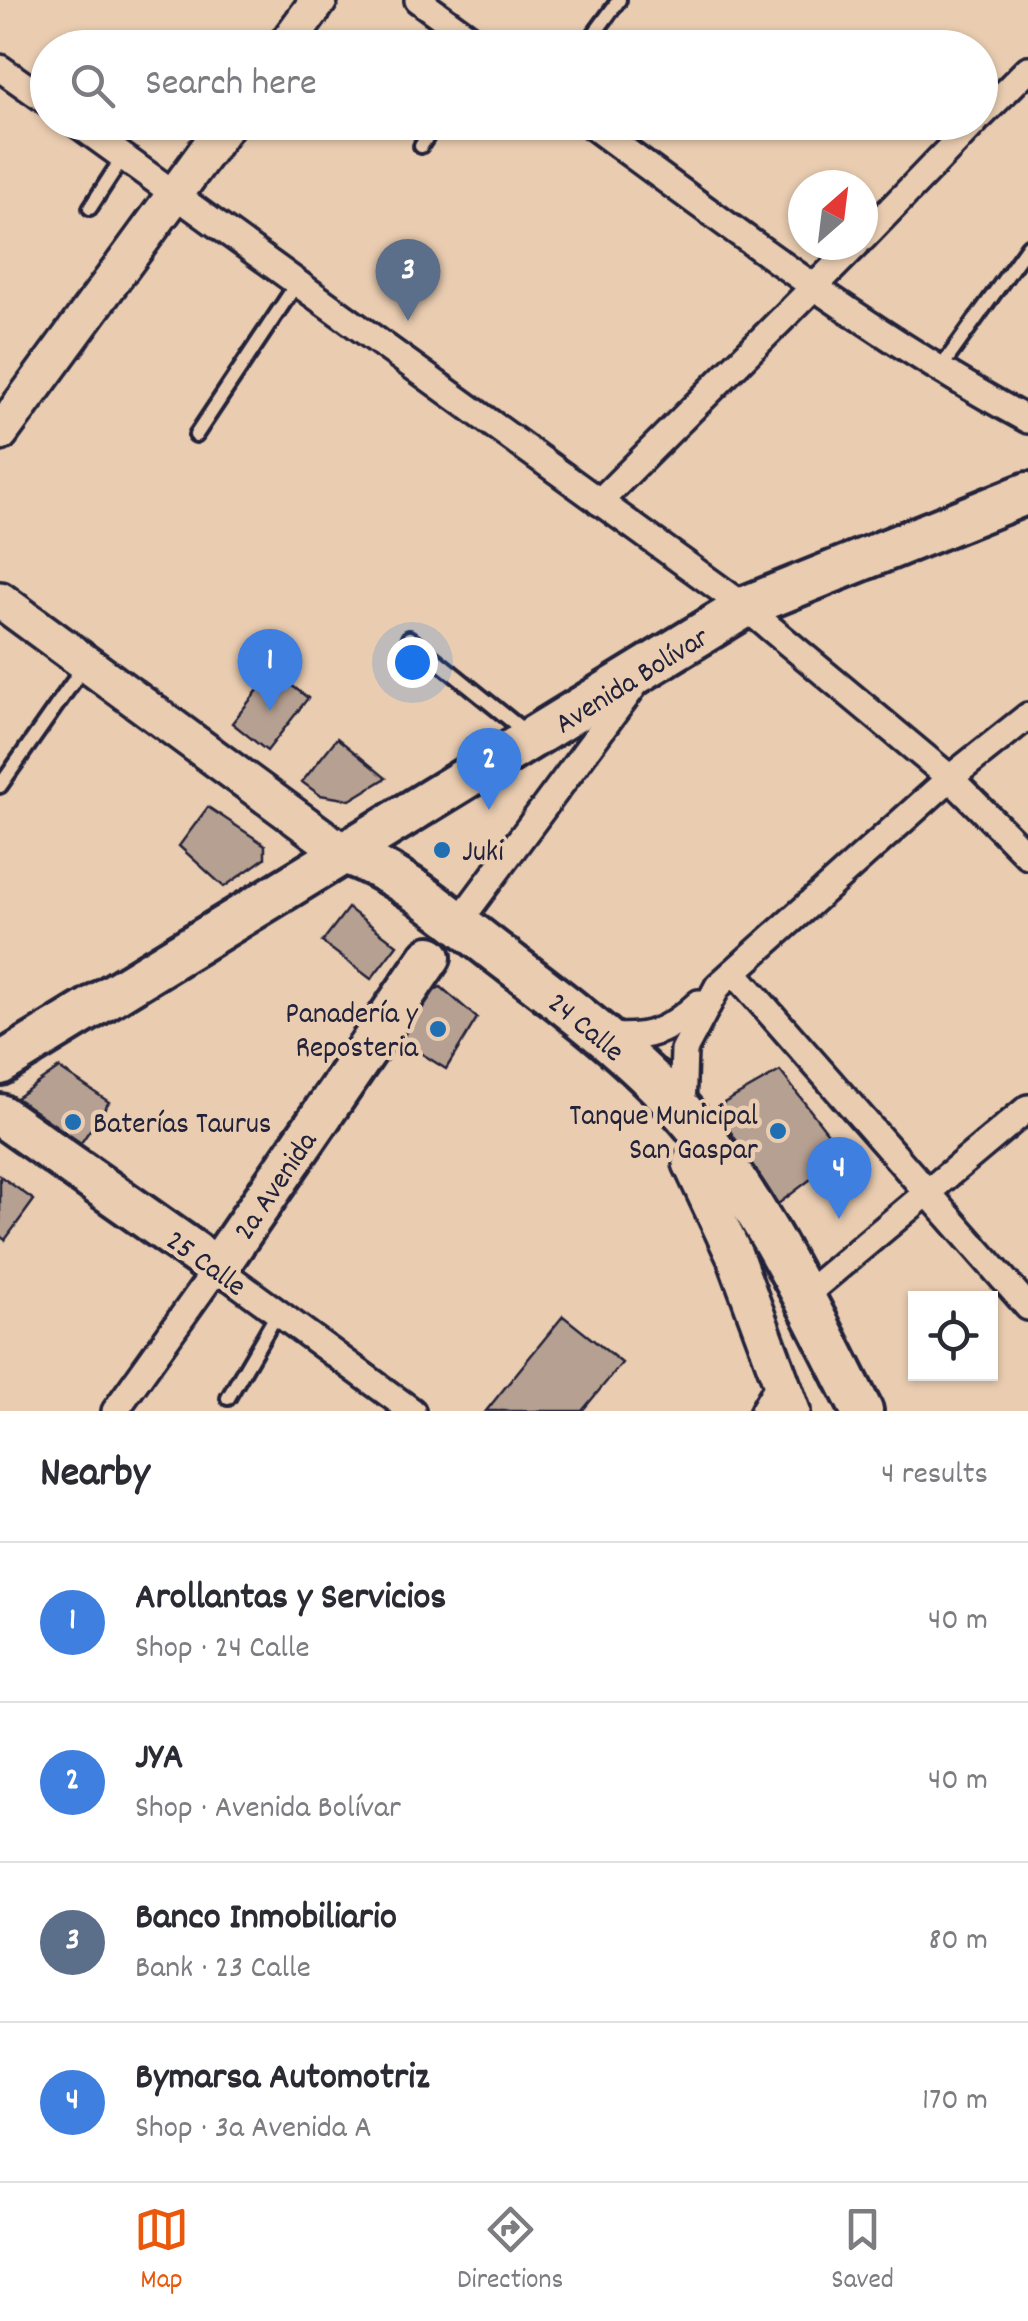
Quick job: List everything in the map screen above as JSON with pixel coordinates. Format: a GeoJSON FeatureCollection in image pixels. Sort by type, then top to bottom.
{"type":"FeatureCollection","features":[{"type":"Feature","properties":{"kind":"main road","name":"Avenida Bolívar"},"geometry":{"type":"LineString","coordinates":[[0,1064],[745,608],[1028,493]]}},
{"type":"Feature","properties":{"kind":"main road","name":"24 Calle"},"geometry":{"type":"LineString","coordinates":[[344,854],[378,865],[458,922],[601,1036],[682,1110],[739,1184],[805,1295],[862,1411]]}},
{"type":"Feature","properties":{"kind":"main road","name":"24 Calle"},"geometry":{"type":"LineString","coordinates":[[344,854],[366,880],[425,929],[430,939],[430,957],[468,960],[622,1092],[691,1163],[766,1272],[838,1411]]}},
{"type":"Feature","properties":{"kind":"main road","name":"2a Avenida"},"geometry":{"type":"LineString","coordinates":[[217,1268],[430,957]]}},
{"type":"Feature","properties":{"kind":"main road"},"geometry":{"type":"LineString","coordinates":[[682,1110],[691,1163]]}},
{"type":"Feature","properties":{"kind":"main road","name":"25 Calle"},"geometry":{"type":"LineString","coordinates":[[0,1115],[217,1268]]}},
{"type":"Feature","properties":{"kind":"street"},"geometry":{"type":"LineString","coordinates":[[297,30],[318,0]]}},
{"type":"Feature","properties":{"kind":"street"},"geometry":{"type":"LineString","coordinates":[[418,0],[459,30]]}},
{"type":"Feature","properties":{"kind":"street"},"geometry":{"type":"LineString","coordinates":[[0,68],[30,89]]}},
{"type":"Feature","properties":{"kind":"street"},"geometry":{"type":"LineString","coordinates":[[998,99],[1028,68]]}},
{"type":"Feature","properties":{"kind":"street"},"geometry":{"type":"LineString","coordinates":[[100,140],[745,608],[950,778],[1028,856]]}},
{"type":"Feature","properties":{"kind":"street"},"geometry":{"type":"LineString","coordinates":[[0,432],[119,261],[215,140]]}},
{"type":"Feature","properties":{"kind":"street"},"geometry":{"type":"LineString","coordinates":[[611,140],[814,288],[939,371],[1028,420]]}},
{"type":"Feature","properties":{"kind":"street"},"geometry":{"type":"LineString","coordinates":[[878,223],[959,140]]}},
{"type":"Feature","properties":{"kind":"street"},"geometry":{"type":"LineString","coordinates":[[599,502],[841,260]]}},
{"type":"Feature","properties":{"kind":"street","name":"24 Calle"},"geometry":{"type":"LineString","coordinates":[[0,600],[344,854]]}},
{"type":"Feature","properties":{"kind":"street"},"geometry":{"type":"LineString","coordinates":[[458,922],[644,672]]}},
{"type":"Feature","properties":{"kind":"street"},"geometry":{"type":"LineString","coordinates":[[601,1036],[647,1038],[662,1033],[950,778],[1028,716]]}},
{"type":"Feature","properties":{"kind":"street"},"geometry":{"type":"LineString","coordinates":[[682,1110],[684,1050],[726,979]]}},
{"type":"Feature","properties":{"kind":"street"},"geometry":{"type":"LineString","coordinates":[[726,979],[928,1193],[1028,1306]]}},
{"type":"Feature","properties":{"kind":"street"},"geometry":{"type":"LineString","coordinates":[[805,1295],[1028,1108]]}},
{"type":"Feature","properties":{"kind":"street","name":"24 Calle"},"geometry":{"type":"LineString","coordinates":[[691,1163],[788,1394]]}},
{"type":"Feature","properties":{"kind":"street","name":"25 Calle"},"geometry":{"type":"LineString","coordinates":[[217,1268],[412,1411]]}},
{"type":"Feature","properties":{"kind":"street","name":"2a Avenida"},"geometry":{"type":"LineString","coordinates":[[115,1411],[217,1268]]}},
{"type":"Feature","properties":{"kind":"street"},"geometry":{"type":"LineString","coordinates":[[763,1411],[788,1394]]}},
{"type":"Feature","properties":{"kind":"lane"},"geometry":{"type":"LineString","coordinates":[[597,30],[619,0]]}},
{"type":"Feature","properties":{"kind":"lane"},"geometry":{"type":"LineString","coordinates":[[421,146],[425,140]]}},
{"type":"Feature","properties":{"kind":"lane"},"geometry":{"type":"LineString","coordinates":[[90,208],[123,157]]}},
{"type":"Feature","properties":{"kind":"lane"},"geometry":{"type":"LineString","coordinates":[[939,371],[1028,246]]}},
{"type":"Feature","properties":{"kind":"lane"},"geometry":{"type":"LineString","coordinates":[[196,435],[297,283]]}},
{"type":"Feature","properties":{"kind":"lane"},"geometry":{"type":"LineString","coordinates":[[409,638],[535,740]]}},
{"type":"Feature","properties":{"kind":"lane"},"geometry":{"type":"LineString","coordinates":[[0,786],[86,664]]}},
{"type":"Feature","properties":{"kind":"lane"},"geometry":{"type":"LineString","coordinates":[[228,1398],[249,1354],[277,1314]]}},
{"type":"Feature","properties":{"kind":"building"},"geometry":{"type":"Polygon","coordinates":[[[273,671],[308,698],[267,751],[232,723],[273,671]]]}},
{"type":"Feature","properties":{"kind":"building"},"geometry":{"type":"Polygon","coordinates":[[[337,738],[386,778],[350,800],[320,795],[302,782],[337,738]]]}},
{"type":"Feature","properties":{"kind":"building"},"geometry":{"type":"Polygon","coordinates":[[[208,807],[265,845],[265,858],[224,887],[179,846],[208,807]]]}},
{"type":"Feature","properties":{"kind":"building"},"geometry":{"type":"Polygon","coordinates":[[[348,908],[397,945],[371,979],[322,942],[348,908]]]}},
{"type":"Feature","properties":{"kind":"building","name":"Panadería y Reposteria"},"geometry":{"type":"Polygon","coordinates":[[[441,987],[477,1018],[446,1069],[400,1040],[430,991],[441,987]]]}},
{"type":"Feature","properties":{"kind":"building","name":"Baterías Taurus"},"geometry":{"type":"Polygon","coordinates":[[[59,1068],[109,1102],[81,1143],[16,1098],[59,1068]]]}},
{"type":"Feature","properties":{"kind":"building","name":"Tanque Municipal San Gaspar"},"geometry":{"type":"Polygon","coordinates":[[[780,1071],[844,1154],[778,1204],[715,1108],[780,1071]]]}},
{"type":"Feature","properties":{"kind":"building"},"geometry":{"type":"Polygon","coordinates":[[[0,1176],[34,1200],[5,1240],[0,1236],[0,1176]]]}},
{"type":"Feature","properties":{"kind":"building"},"geometry":{"type":"Polygon","coordinates":[[[563,1316],[622,1363],[582,1411],[486,1411],[563,1316]]]}},
{"type":"Feature","properties":{"kind":"place","name":"Banco Inmobiliario"},"geometry":{"type":"Point","coordinates":[408,321]}},
{"type":"Feature","properties":{"kind":"place","name":"Arollantas y Servicios"},"geometry":{"type":"Point","coordinates":[270,711]}},
{"type":"Feature","properties":{"kind":"place","name":"JYA"},"geometry":{"type":"Point","coordinates":[489,810]}},
{"type":"Feature","properties":{"kind":"place","name":"Juki"},"geometry":{"type":"Point","coordinates":[442,850]}},
{"type":"Feature","properties":{"kind":"place","name":"Panadería y Reposteria"},"geometry":{"type":"Point","coordinates":[438,1029]}},
{"type":"Feature","properties":{"kind":"place","name":"Baterías Taurus"},"geometry":{"type":"Point","coordinates":[73,1122]}},
{"type":"Feature","properties":{"kind":"place","name":"Tanque Municipal San Gaspar"},"geometry":{"type":"Point","coordinates":[778,1131]}},
{"type":"Feature","properties":{"kind":"place","name":"Bymarsa Automotriz"},"geometry":{"type":"Point","coordinates":[839,1219]}}]}
